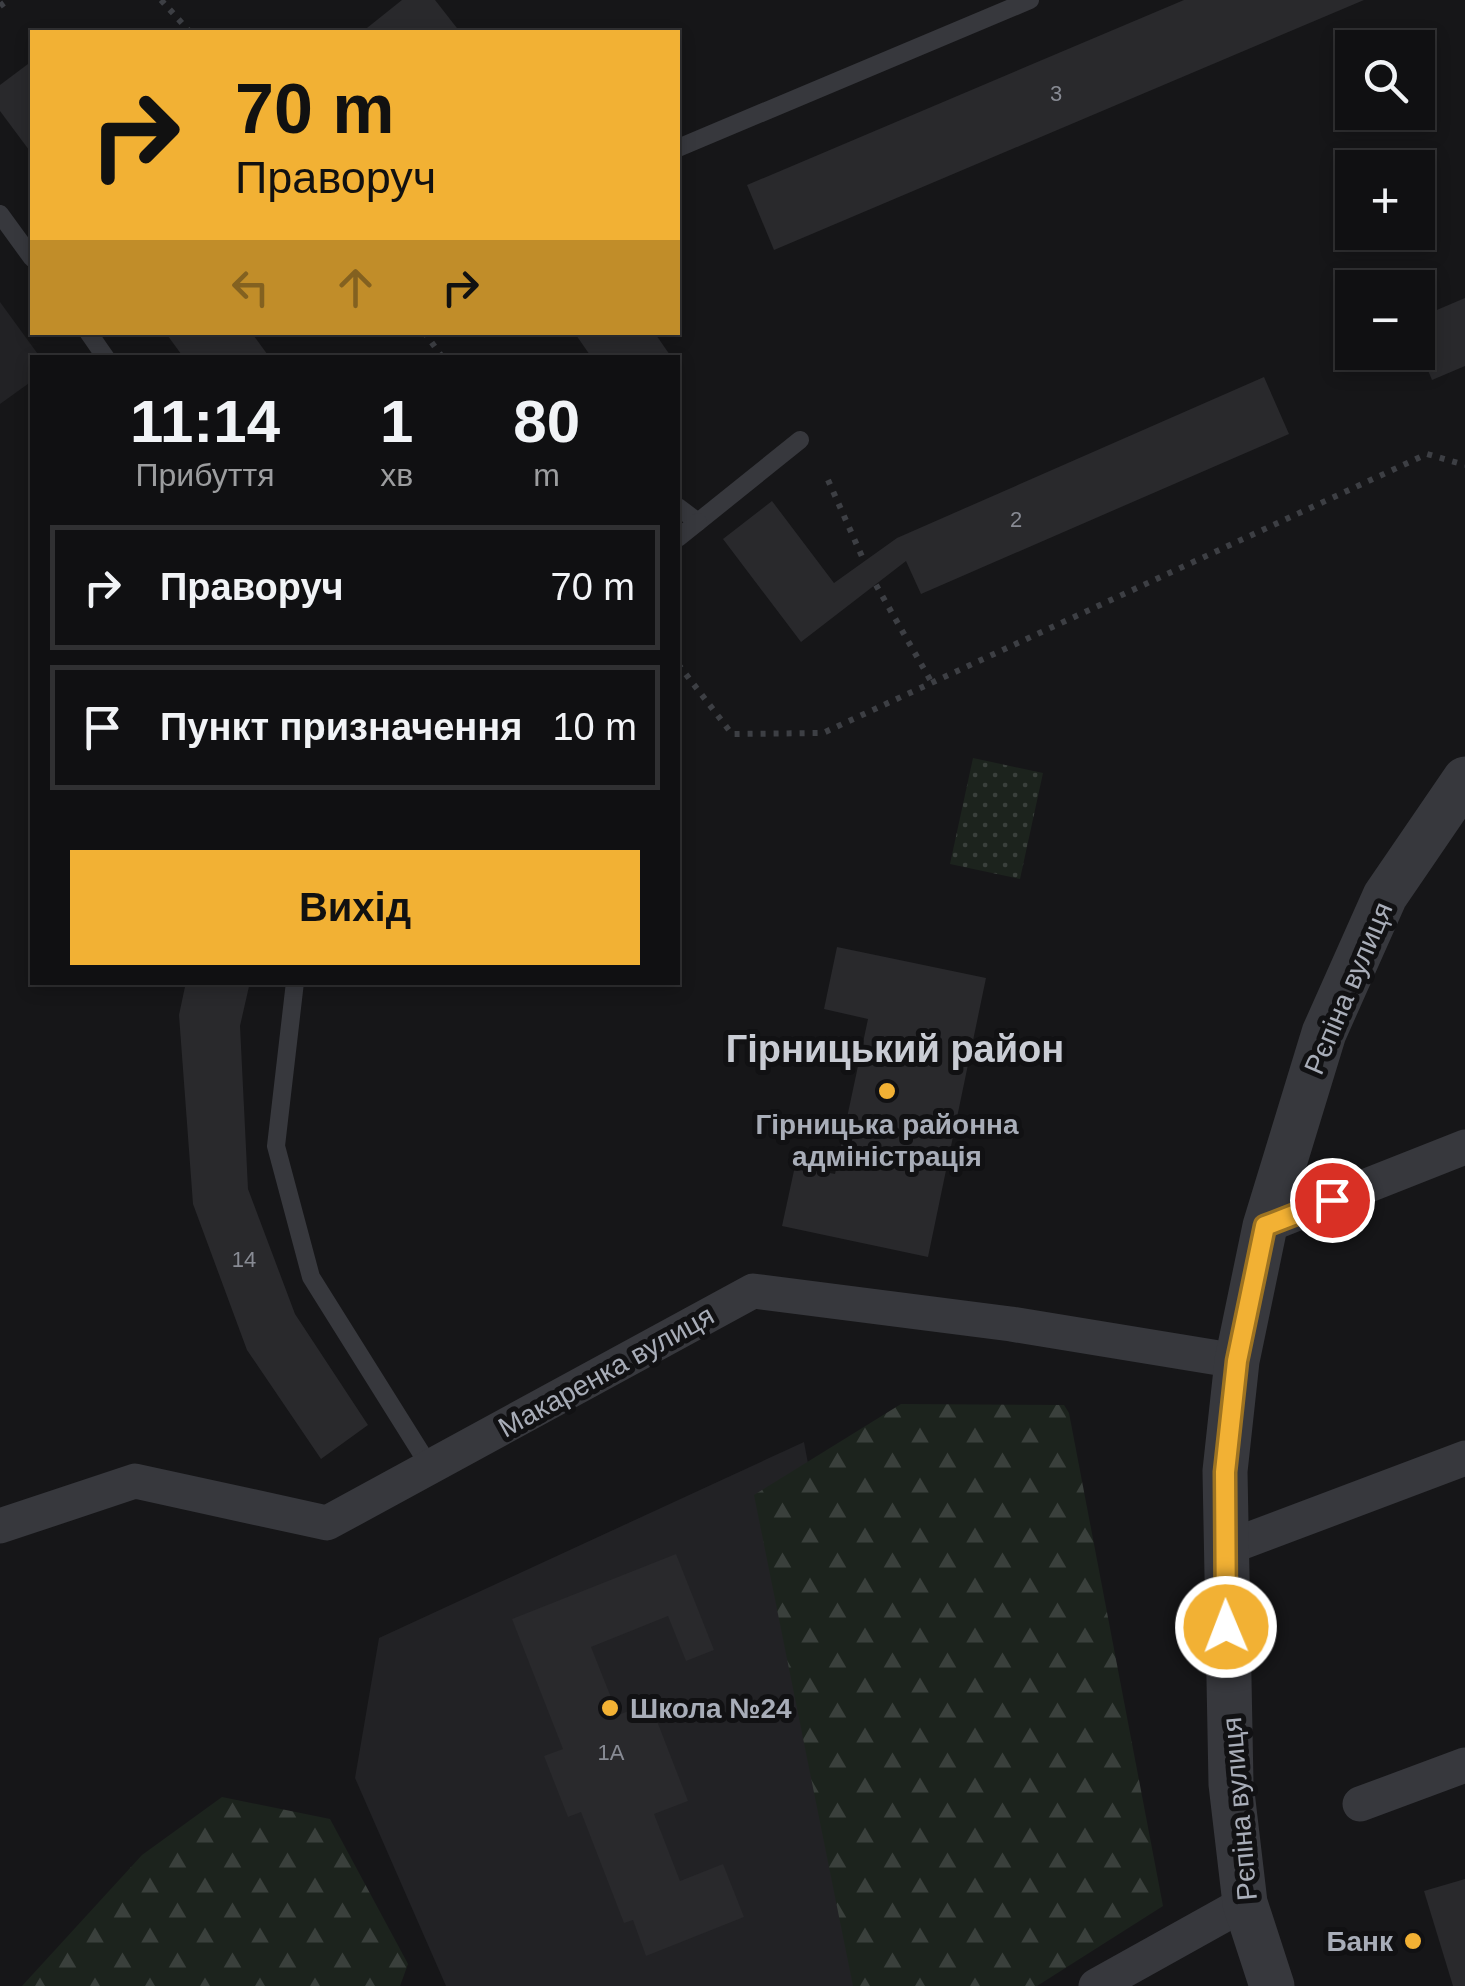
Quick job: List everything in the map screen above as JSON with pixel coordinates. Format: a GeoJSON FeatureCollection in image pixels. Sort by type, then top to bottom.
{"type":"FeatureCollection","features":[{"type":"Feature","properties":{"kind":"street","name":"Рєпіна вулиця"},"geometry":{"type":"LineString","coordinates":[[1272,1986],[1245,1903],[1231,1784],[1225,1472],[1237,1361],[1265,1226],[1324,1033],[1377,914],[1465,779]]}},
{"type":"Feature","properties":{"kind":"street"},"geometry":{"type":"LineString","coordinates":[[1265,1226],[1465,1147]]}},
{"type":"Feature","properties":{"kind":"street","name":"Макаренка вулиця"},"geometry":{"type":"LineString","coordinates":[[0,1526],[134,1481],[328,1522],[753,1291],[1011,1324],[1237,1361]]}},
{"type":"Feature","properties":{"kind":"street"},"geometry":{"type":"LineString","coordinates":[[1224,1549],[1465,1458]]}},
{"type":"Feature","properties":{"kind":"street"},"geometry":{"type":"LineString","coordinates":[[1360,1804],[1465,1765]]}},
{"type":"Feature","properties":{"kind":"street"},"geometry":{"type":"LineString","coordinates":[[1096,1986],[1245,1903]]}},
{"type":"Feature","properties":{"kind":"lane"},"geometry":{"type":"LineString","coordinates":[[680,147],[1030,0]]}},
{"type":"Feature","properties":{"kind":"lane"},"geometry":{"type":"LineString","coordinates":[[0,214],[30,255]]}},
{"type":"Feature","properties":{"kind":"lane"},"geometry":{"type":"LineString","coordinates":[[680,536],[800,440]]}},
{"type":"Feature","properties":{"kind":"lane"},"geometry":{"type":"LineString","coordinates":[[680,509],[698,522]]}},
{"type":"Feature","properties":{"kind":"lane"},"geometry":{"type":"LineString","coordinates":[[294,985],[276,1146],[311,1277],[430,1467]]}},
{"type":"Feature","properties":{"kind":"path"},"geometry":{"type":"LineString","coordinates":[[0,6],[8,0]]}},
{"type":"Feature","properties":{"kind":"path"},"geometry":{"type":"LineString","coordinates":[[161,0],[188,30]]}},
{"type":"Feature","properties":{"kind":"path"},"geometry":{"type":"LineString","coordinates":[[680,667],[732,734],[824,733],[1428,454],[1465,466]]}},
{"type":"Feature","properties":{"kind":"path"},"geometry":{"type":"LineString","coordinates":[[828,480],[864,560]]}},
{"type":"Feature","properties":{"kind":"path"},"geometry":{"type":"LineString","coordinates":[[876,585],[932,682]]}},
{"type":"Feature","properties":{"kind":"shaded area"},"geometry":{"type":"Polygon","coordinates":[[[0,302],[39,355],[30,355],[30,382],[0,404],[0,302]]]}},
{"type":"Feature","properties":{"kind":"shaded area","name":"Школа №24"},"geometry":{"type":"Polygon","coordinates":[[[804,1442],[906,1986],[446,1986],[355,1778],[379,1638],[804,1442]]]}},
{"type":"Feature","properties":{"kind":"green space"},"geometry":{"type":"Polygon","coordinates":[[[973,758],[1043,773],[1020,879],[950,864],[973,758]]]}},
{"type":"Feature","properties":{"kind":"green space"},"geometry":{"type":"Polygon","coordinates":[[[901,1404],[1064,1405],[1069,1413],[1163,1906],[1037,1986],[853,1986],[754,1495],[901,1404]]]}},
{"type":"Feature","properties":{"kind":"green space"},"geometry":{"type":"Polygon","coordinates":[[[222,1797],[330,1819],[408,1964],[400,1986],[22,1986],[142,1855],[222,1797]]]}},
{"type":"Feature","properties":{"kind":"building"},"geometry":{"type":"Polygon","coordinates":[[[402,0],[435,0],[458,30],[364,30],[402,0]]]}},
{"type":"Feature","properties":{"kind":"building"},"geometry":{"type":"Polygon","coordinates":[[[1184,0],[1364,0],[774,250],[747,185],[1184,0]]]}},
{"type":"Feature","properties":{"kind":"building"},"geometry":{"type":"Polygon","coordinates":[[[30,62],[30,151],[0,111],[0,85],[30,62]]]}},
{"type":"Feature","properties":{"kind":"building"},"geometry":{"type":"Polygon","coordinates":[[[1465,298],[1465,366],[1432,380],[1428,370],[1435,370],[1435,311],[1465,298]]]}},
{"type":"Feature","properties":{"kind":"building"},"geometry":{"type":"Polygon","coordinates":[[[167,335],[253,335],[268,355],[182,355],[167,335]]]}},
{"type":"Feature","properties":{"kind":"building"},"geometry":{"type":"Polygon","coordinates":[[[576,335],[656,335],[670,355],[590,355],[576,335]]]}},
{"type":"Feature","properties":{"kind":"building"},"geometry":{"type":"Polygon","coordinates":[[[1264,377],[1289,434],[921,594],[906,561],[801,642],[723,539],[772,501],[834,583],[897,538],[1264,377]]]}},
{"type":"Feature","properties":{"kind":"building"},"geometry":{"type":"Polygon","coordinates":[[[837,947],[986,978],[928,1257],[782,1226],[795,1166],[835,1174],[868,1019],[824,1009],[837,947]]]}},
{"type":"Feature","properties":{"kind":"building"},"geometry":{"type":"Polygon","coordinates":[[[185,985],[249,985],[240,1026],[248,1189],[295,1314],[368,1425],[321,1459],[247,1350],[193,1204],[179,1015],[185,985]]]}},
{"type":"Feature","properties":{"kind":"building"},"geometry":{"type":"Polygon","coordinates":[[[676,1554],[714,1650],[686,1661],[668,1616],[591,1647],[618,1715],[650,1703],[688,1801],[654,1814],[680,1881],[723,1864],[744,1917],[646,1956],[633,1920],[624,1923],[581,1812],[568,1817],[544,1756],[563,1749],[512,1619],[676,1554]]]}},
{"type":"Feature","properties":{"kind":"building"},"geometry":{"type":"Polygon","coordinates":[[[1465,1879],[1465,1986],[1453,1986],[1424,1891],[1465,1879]]]}},
{"type":"Feature","properties":{"kind":"place","name":"Гірницька районна адміністрація"},"geometry":{"type":"Point","coordinates":[887,1091]}},
{"type":"Feature","properties":{"kind":"place","name":"Школа №24"},"geometry":{"type":"Point","coordinates":[610,1708]}},
{"type":"Feature","properties":{"kind":"place","name":"Банк"},"geometry":{"type":"Point","coordinates":[1413,1941]}},
{"type":"Feature","properties":{"kind":"district","name":"Гірницький район"},"geometry":{"type":"Point","coordinates":[895,1049]}},
{"type":"Feature","properties":{"kind":"route"},"geometry":{"type":"LineString","coordinates":[[1226,1627],[1225,1472],[1237,1361],[1265,1226],[1332,1200]]}}]}
